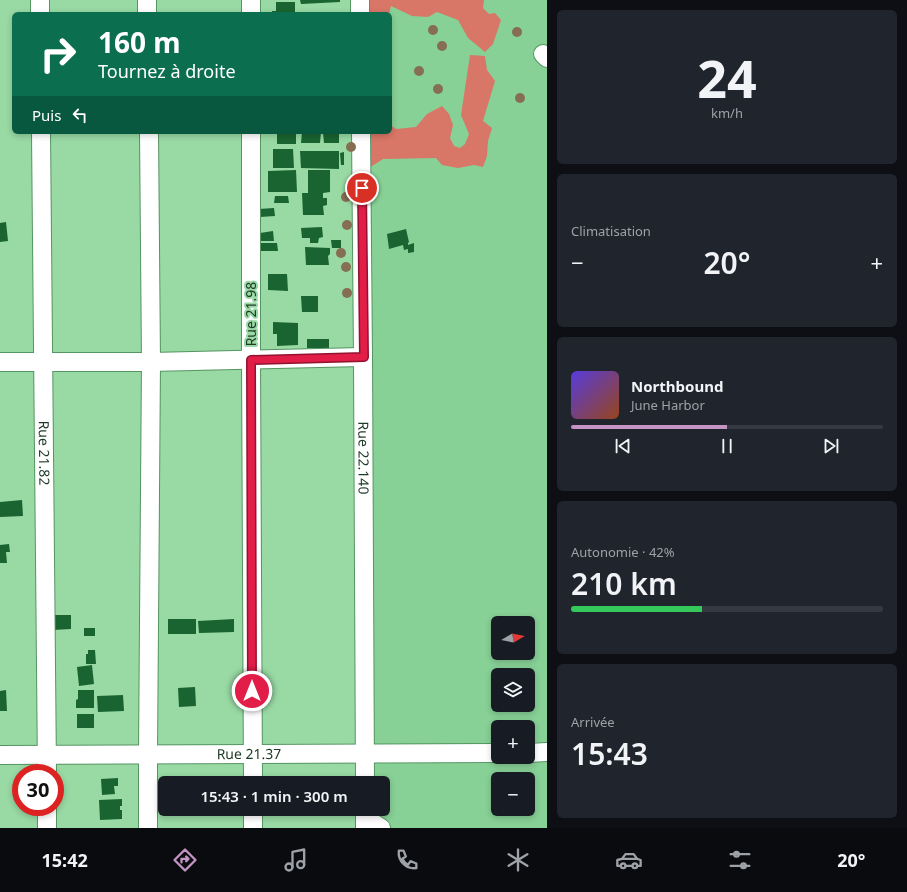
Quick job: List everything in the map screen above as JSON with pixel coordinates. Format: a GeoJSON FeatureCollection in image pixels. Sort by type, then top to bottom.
{"type":"FeatureCollection","features":[{"type":"Feature","properties":{"kind":"street"},"geometry":{"type":"LineString","coordinates":[[40,0],[40,12]]}},
{"type":"Feature","properties":{"kind":"street"},"geometry":{"type":"LineString","coordinates":[[147,0],[147,12]]}},
{"type":"Feature","properties":{"kind":"street"},"geometry":{"type":"LineString","coordinates":[[251,0],[251,12]]}},
{"type":"Feature","properties":{"kind":"street"},"geometry":{"type":"LineString","coordinates":[[360,0],[360,12]]}},
{"type":"Feature","properties":{"kind":"street","name":"Rue 21.82"},"geometry":{"type":"LineString","coordinates":[[42,134],[46,764]]}},
{"type":"Feature","properties":{"kind":"street"},"geometry":{"type":"LineString","coordinates":[[148,828],[151,362],[149,134]]}},
{"type":"Feature","properties":{"kind":"street","name":"Rue 21.98"},"geometry":{"type":"LineString","coordinates":[[251,134],[253,776]]}},
{"type":"Feature","properties":{"kind":"street","name":"Rue 22.140"},"geometry":{"type":"LineString","coordinates":[[361,134],[364,357],[366,776]]}},
{"type":"Feature","properties":{"kind":"street"},"geometry":{"type":"LineString","coordinates":[[0,362],[151,362],[364,357]]}},
{"type":"Feature","properties":{"kind":"street"},"geometry":{"type":"LineString","coordinates":[[535,752],[547,752]]}},
{"type":"Feature","properties":{"kind":"street","name":"Rue 21.37"},"geometry":{"type":"LineString","coordinates":[[0,755],[491,753]]}},
{"type":"Feature","properties":{"kind":"street"},"geometry":{"type":"LineString","coordinates":[[47,816],[47,828]]}},
{"type":"Feature","properties":{"kind":"street"},"geometry":{"type":"LineString","coordinates":[[253,816],[253,828]]}},
{"type":"Feature","properties":{"kind":"street"},"geometry":{"type":"LineString","coordinates":[[365,818],[380,828]]}},
{"type":"Feature","properties":{"kind":"shaded area"},"geometry":{"type":"Polygon","coordinates":[[[367,0],[547,0],[547,828],[376,828],[375,816],[390,816],[390,776],[375,776],[368,134],[392,134],[392,12],[367,12],[367,0]]]}},
{"type":"Feature","properties":{"kind":"shaded area"},"geometry":{"type":"Polygon","coordinates":[[[367,0],[484,0],[483,8],[489,14],[495,13],[501,20],[493,44],[485,52],[468,38],[458,20],[437,12],[428,17],[412,16],[391,6],[390,12],[364,12],[367,0]]]}},
{"type":"Feature","properties":{"kind":"shaded area"},"geometry":{"type":"Polygon","coordinates":[[[470,55],[485,56],[487,70],[495,81],[483,121],[492,128],[488,141],[487,156],[483,167],[474,165],[458,168],[442,165],[436,158],[383,159],[369,168],[364,134],[392,134],[392,126],[396,129],[416,127],[427,114],[442,106],[449,114],[453,125],[450,138],[454,146],[460,148],[465,144],[469,134],[461,115],[470,55]]]}},
{"type":"Feature","properties":{"kind":"building"},"geometry":{"type":"Polygon","coordinates":[[[300,0],[340,0],[340,2],[301,4],[300,0]]]}},
{"type":"Feature","properties":{"kind":"building"},"geometry":{"type":"Polygon","coordinates":[[[276,2],[295,2],[295,12],[272,12],[276,11],[276,2]]]}},
{"type":"Feature","properties":{"kind":"building"},"geometry":{"type":"Polygon","coordinates":[[[277,134],[296,134],[296,144],[277,144],[277,134]]]}},
{"type":"Feature","properties":{"kind":"building"},"geometry":{"type":"Polygon","coordinates":[[[302,134],[321,134],[320,143],[301,143],[302,134]]]}},
{"type":"Feature","properties":{"kind":"building"},"geometry":{"type":"Polygon","coordinates":[[[323,134],[339,134],[339,143],[324,143],[323,134]]]}},
{"type":"Feature","properties":{"kind":"building"},"geometry":{"type":"Polygon","coordinates":[[[273,149],[293,149],[294,168],[273,168],[273,149]]]}},
{"type":"Feature","properties":{"kind":"building"},"geometry":{"type":"Polygon","coordinates":[[[300,151],[339,151],[339,169],[301,168],[300,151]]]}},
{"type":"Feature","properties":{"kind":"building"},"geometry":{"type":"Polygon","coordinates":[[[344,152],[344,165],[341,165],[340,153],[344,152]]]}},
{"type":"Feature","properties":{"kind":"building"},"geometry":{"type":"Polygon","coordinates":[[[296,170],[297,192],[268,192],[268,171],[296,170]]]}},
{"type":"Feature","properties":{"kind":"building"},"geometry":{"type":"Polygon","coordinates":[[[308,170],[330,170],[330,192],[323,193],[323,198],[327,198],[327,205],[323,206],[324,215],[303,215],[302,193],[308,193],[308,170]]]}},
{"type":"Feature","properties":{"kind":"building"},"geometry":{"type":"Polygon","coordinates":[[[275,196],[288,196],[289,203],[274,203],[275,196]]]}},
{"type":"Feature","properties":{"kind":"building"},"geometry":{"type":"Polygon","coordinates":[[[274,208],[275,216],[260,217],[259,209],[274,208]]]}},
{"type":"Feature","properties":{"kind":"building"},"geometry":{"type":"Polygon","coordinates":[[[6,222],[8,241],[0,242],[0,223],[6,222]]]}},
{"type":"Feature","properties":{"kind":"building"},"geometry":{"type":"Polygon","coordinates":[[[322,227],[323,237],[319,238],[318,243],[310,243],[310,238],[302,238],[301,228],[322,227]]]}},
{"type":"Feature","properties":{"kind":"building"},"geometry":{"type":"Polygon","coordinates":[[[406,229],[409,242],[408,245],[414,243],[414,252],[408,253],[408,249],[404,250],[403,245],[389,249],[387,234],[406,229]]]}},
{"type":"Feature","properties":{"kind":"building"},"geometry":{"type":"Polygon","coordinates":[[[273,231],[274,241],[261,241],[260,233],[273,231]]]}},
{"type":"Feature","properties":{"kind":"building"},"geometry":{"type":"Polygon","coordinates":[[[331,240],[341,240],[341,248],[332,248],[331,240]]]}},
{"type":"Feature","properties":{"kind":"building"},"geometry":{"type":"Polygon","coordinates":[[[260,243],[277,243],[278,251],[261,251],[260,243]]]}},
{"type":"Feature","properties":{"kind":"building"},"geometry":{"type":"Polygon","coordinates":[[[305,247],[330,248],[330,254],[328,256],[329,265],[306,265],[305,247]]]}},
{"type":"Feature","properties":{"kind":"building"},"geometry":{"type":"Polygon","coordinates":[[[268,274],[287,274],[288,291],[268,290],[268,274]]]}},
{"type":"Feature","properties":{"kind":"building"},"geometry":{"type":"Polygon","coordinates":[[[301,296],[318,296],[318,312],[302,312],[301,296]]]}},
{"type":"Feature","properties":{"kind":"building"},"geometry":{"type":"Polygon","coordinates":[[[273,322],[298,323],[298,345],[277,346],[277,334],[273,334],[273,322]]]}},
{"type":"Feature","properties":{"kind":"building"},"geometry":{"type":"Polygon","coordinates":[[[307,339],[329,339],[329,348],[307,348],[307,339]]]}},
{"type":"Feature","properties":{"kind":"building"},"geometry":{"type":"Polygon","coordinates":[[[22,500],[23,516],[0,517],[0,502],[22,500]]]}},
{"type":"Feature","properties":{"kind":"building"},"geometry":{"type":"Polygon","coordinates":[[[9,544],[10,552],[6,552],[7,563],[0,563],[0,545],[9,544]]]}},
{"type":"Feature","properties":{"kind":"building"},"geometry":{"type":"Polygon","coordinates":[[[53,615],[71,615],[71,629],[53,630],[53,615]]]}},
{"type":"Feature","properties":{"kind":"building"},"geometry":{"type":"Polygon","coordinates":[[[168,619],[196,619],[196,634],[168,634],[168,619]]]}},
{"type":"Feature","properties":{"kind":"building"},"geometry":{"type":"Polygon","coordinates":[[[234,619],[234,632],[199,633],[198,621],[234,619]]]}},
{"type":"Feature","properties":{"kind":"building"},"geometry":{"type":"Polygon","coordinates":[[[84,628],[95,628],[95,636],[84,636],[84,628]]]}},
{"type":"Feature","properties":{"kind":"building"},"geometry":{"type":"Polygon","coordinates":[[[88,650],[95,650],[96,664],[86,664],[86,654],[88,654],[88,650]]]}},
{"type":"Feature","properties":{"kind":"building"},"geometry":{"type":"Polygon","coordinates":[[[92,665],[94,684],[79,686],[77,667],[92,665]]]}},
{"type":"Feature","properties":{"kind":"building"},"geometry":{"type":"Polygon","coordinates":[[[195,687],[196,706],[179,707],[178,688],[195,687]]]}},
{"type":"Feature","properties":{"kind":"building"},"geometry":{"type":"Polygon","coordinates":[[[6,690],[7,711],[0,711],[0,691],[6,690]]]}},
{"type":"Feature","properties":{"kind":"building"},"geometry":{"type":"Polygon","coordinates":[[[78,690],[94,690],[94,708],[76,708],[78,690]]]}},
{"type":"Feature","properties":{"kind":"building"},"geometry":{"type":"Polygon","coordinates":[[[123,695],[124,711],[98,712],[97,696],[123,695]]]}},
{"type":"Feature","properties":{"kind":"building"},"geometry":{"type":"Polygon","coordinates":[[[77,714],[94,714],[94,728],[77,728],[77,714]]]}},
{"type":"Feature","properties":{"kind":"building"},"geometry":{"type":"Polygon","coordinates":[[[118,778],[118,786],[114,786],[115,794],[102,795],[101,779],[118,778]]]}},
{"type":"Feature","properties":{"kind":"building"},"geometry":{"type":"Polygon","coordinates":[[[122,799],[122,806],[120,806],[120,810],[122,810],[122,819],[100,820],[99,800],[122,799]]]}},
{"type":"Feature","properties":{"kind":"route"},"geometry":{"type":"LineString","coordinates":[[252,691],[251,360],[364,357],[362,188]]}}]}
